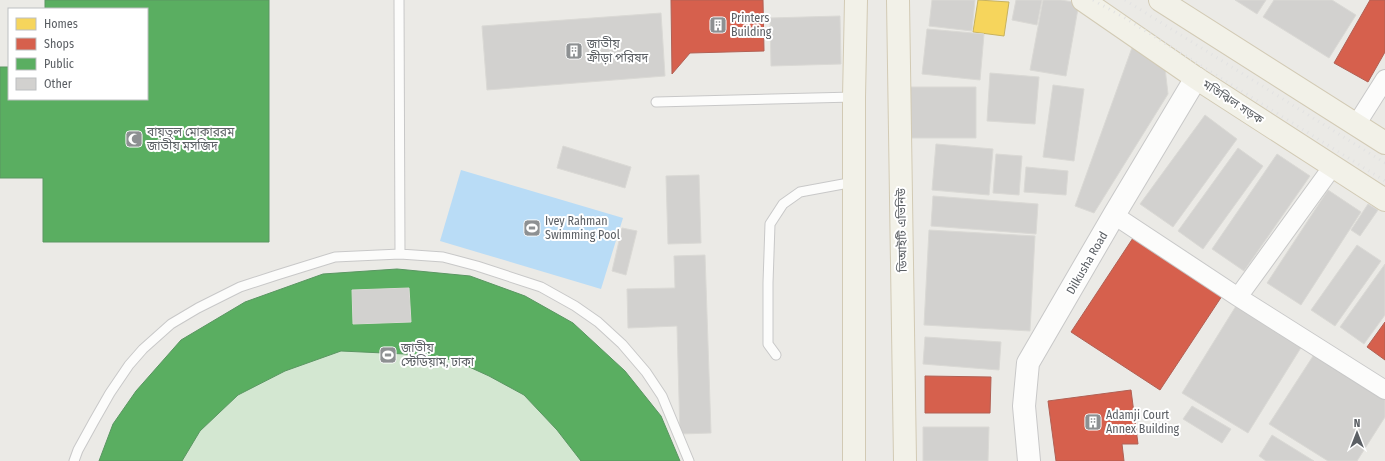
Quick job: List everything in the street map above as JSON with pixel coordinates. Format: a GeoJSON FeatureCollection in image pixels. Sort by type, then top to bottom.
{"type":"FeatureCollection","features":[{"type":"Feature","properties":{"kind":"main road"},"geometry":{"type":"LineString","coordinates":[[854,461],[854,97],[856,0]]}},
{"type":"Feature","properties":{"kind":"main road","name":"ডিআইটি এভিনিউ"},"geometry":{"type":"LineString","coordinates":[[898,0],[905,461]]}},
{"type":"Feature","properties":{"kind":"main road","name":"মতিঝিল সড়ক"},"geometry":{"type":"LineString","coordinates":[[1083,0],[1196,78],[1385,200]]}},
{"type":"Feature","properties":{"kind":"main road"},"geometry":{"type":"LineString","coordinates":[[1160,0],[1385,143]]}},
{"type":"Feature","properties":{"kind":"street","name":"Dilkusha Road"},"geometry":{"type":"LineString","coordinates":[[1029,461],[1024,406],[1028,363],[1196,78]]}},
{"type":"Feature","properties":{"kind":"street"},"geometry":{"type":"LineString","coordinates":[[1356,125],[1385,79]]}},
{"type":"Feature","properties":{"kind":"street"},"geometry":{"type":"LineString","coordinates":[[1238,297],[1333,166]]}},
{"type":"Feature","properties":{"kind":"street"},"geometry":{"type":"LineString","coordinates":[[1114,215],[1238,297],[1385,390]]}},
{"type":"Feature","properties":{"kind":"lane"},"geometry":{"type":"LineString","coordinates":[[399,0],[400,254]]}},
{"type":"Feature","properties":{"kind":"lane"},"geometry":{"type":"LineString","coordinates":[[656,102],[854,97]]}},
{"type":"Feature","properties":{"kind":"lane"},"geometry":{"type":"LineString","coordinates":[[776,356],[768,344],[770,224],[783,204],[800,192],[854,182]]}},
{"type":"Feature","properties":{"kind":"lane"},"geometry":{"type":"LineString","coordinates":[[74,461],[78,450],[110,393],[129,365],[143,349],[171,324],[198,308],[240,287],[276,275],[335,257],[400,254],[443,257],[477,266],[541,287],[575,306],[598,322],[622,344],[646,372],[662,396],[689,461]]}},
{"type":"Feature","properties":{"kind":"green space","name":"জাতীয় স্টেডিয়াম, ঢাকা"},"geometry":{"type":"Polygon","coordinates":[[[397,269],[470,276],[525,296],[573,323],[625,371],[661,416],[680,461],[99,461],[113,424],[136,391],[181,340],[245,302],[323,274],[397,269]]]}},
{"type":"Feature","properties":{"kind":"water"},"geometry":{"type":"Polygon","coordinates":[[[461,170],[623,218],[601,289],[440,241],[461,170]]]}},
{"type":"Feature","properties":{"kind":"building: Homes"},"geometry":{"type":"Polygon","coordinates":[[[978,0],[1009,2],[1004,36],[973,32],[978,0]]]}},
{"type":"Feature","properties":{"kind":"building: Shops","name":"Printers Building"},"geometry":{"type":"Polygon","coordinates":[[[671,0],[763,0],[764,51],[690,53],[672,74],[671,0]]]}},
{"type":"Feature","properties":{"kind":"building: Shops"},"geometry":{"type":"Polygon","coordinates":[[[1370,0],[1385,0],[1385,52],[1368,82],[1334,63],[1370,0]]]}},
{"type":"Feature","properties":{"kind":"building: Shops"},"geometry":{"type":"Polygon","coordinates":[[[1133,238],[1222,296],[1160,390],[1071,332],[1133,238]]]}},
{"type":"Feature","properties":{"kind":"building: Shops"},"geometry":{"type":"Polygon","coordinates":[[[1385,322],[1385,360],[1367,347],[1385,322]]]}},
{"type":"Feature","properties":{"kind":"building: Shops"},"geometry":{"type":"Polygon","coordinates":[[[925,376],[991,377],[990,413],[925,413],[925,376]]]}},
{"type":"Feature","properties":{"kind":"building: Shops","name":"Adamji Court Annex Building"},"geometry":{"type":"Polygon","coordinates":[[[1131,390],[1138,444],[1122,444],[1124,461],[1056,461],[1048,401],[1131,390]]]}},
{"type":"Feature","properties":{"kind":"building: Public","name":"বায়তুল মোকাররম জাতীয় মসজিদ"},"geometry":{"type":"Polygon","coordinates":[[[45,0],[269,0],[269,242],[43,242],[43,178],[0,178],[0,67],[8,67],[8,100],[148,100],[148,8],[45,8],[45,0]]]}},
{"type":"Feature","properties":{"kind":"building: Public","name":"জাতীয় স্টেডিয়াম, ঢাকা"},"geometry":{"type":"Polygon","coordinates":[[[397,269],[470,276],[525,296],[573,323],[625,371],[661,416],[680,461],[581,461],[557,430],[524,395],[489,376],[454,360],[405,354],[341,351],[285,371],[238,395],[200,431],[182,461],[99,461],[113,424],[136,391],[181,340],[245,302],[323,274],[397,269]]]}},
{"type":"Feature","properties":{"kind":"building: Other"},"geometry":{"type":"Polygon","coordinates":[[[932,0],[975,0],[972,31],[929,26],[932,0]]]}},
{"type":"Feature","properties":{"kind":"building: Other"},"geometry":{"type":"Polygon","coordinates":[[[1016,0],[1042,0],[1037,25],[1012,20],[1016,0]]]}},
{"type":"Feature","properties":{"kind":"building: Other"},"geometry":{"type":"Polygon","coordinates":[[[1043,0],[1061,0],[1079,3],[1066,76],[1030,70],[1043,0]]]}},
{"type":"Feature","properties":{"kind":"building: Other"},"geometry":{"type":"Polygon","coordinates":[[[1235,0],[1266,0],[1257,14],[1235,0]]]}},
{"type":"Feature","properties":{"kind":"building: Other"},"geometry":{"type":"Polygon","coordinates":[[[1274,0],[1332,0],[1356,15],[1329,58],[1263,17],[1274,0]]]}},
{"type":"Feature","properties":{"kind":"building: Other","name":"জাতীয় ক্রীড়া পরিষদ"},"geometry":{"type":"Polygon","coordinates":[[[661,13],[665,76],[487,90],[482,26],[661,13]]]}},
{"type":"Feature","properties":{"kind":"building: Other"},"geometry":{"type":"Polygon","coordinates":[[[840,16],[841,64],[771,66],[770,18],[840,16]]]}},
{"type":"Feature","properties":{"kind":"building: Other"},"geometry":{"type":"Polygon","coordinates":[[[927,29],[984,34],[980,80],[922,74],[927,29]]]}},
{"type":"Feature","properties":{"kind":"building: Other"},"geometry":{"type":"Polygon","coordinates":[[[1133,45],[1165,68],[1168,94],[1094,213],[1075,206],[1133,45]]]}},
{"type":"Feature","properties":{"kind":"building: Other"},"geometry":{"type":"Polygon","coordinates":[[[990,73],[1039,77],[1035,124],[987,121],[990,73]]]}},
{"type":"Feature","properties":{"kind":"building: Other"},"geometry":{"type":"Polygon","coordinates":[[[1053,85],[1084,89],[1074,161],[1043,157],[1053,85]]]}},
{"type":"Feature","properties":{"kind":"building: Other"},"geometry":{"type":"Polygon","coordinates":[[[909,87],[976,87],[976,138],[908,138],[909,87]]]}},
{"type":"Feature","properties":{"kind":"building: Other"},"geometry":{"type":"Polygon","coordinates":[[[1205,115],[1237,139],[1173,227],[1140,204],[1205,115]]]}},
{"type":"Feature","properties":{"kind":"building: Other"},"geometry":{"type":"Polygon","coordinates":[[[936,144],[993,149],[989,195],[932,190],[936,144]]]}},
{"type":"Feature","properties":{"kind":"building: Other"},"geometry":{"type":"Polygon","coordinates":[[[563,146],[631,167],[625,188],[557,168],[563,146]]]}},
{"type":"Feature","properties":{"kind":"building: Other"},"geometry":{"type":"Polygon","coordinates":[[[1238,148],[1263,166],[1203,249],[1178,231],[1238,148]]]}},
{"type":"Feature","properties":{"kind":"building: Other"},"geometry":{"type":"Polygon","coordinates":[[[996,154],[1022,156],[1019,195],[993,193],[996,154]]]}},
{"type":"Feature","properties":{"kind":"building: Other"},"geometry":{"type":"Polygon","coordinates":[[[1277,154],[1310,176],[1244,271],[1212,249],[1277,154]]]}},
{"type":"Feature","properties":{"kind":"building: Other"},"geometry":{"type":"Polygon","coordinates":[[[1026,167],[1068,171],[1066,195],[1024,192],[1026,167]]]}},
{"type":"Feature","properties":{"kind":"building: Other"},"geometry":{"type":"Polygon","coordinates":[[[699,175],[701,243],[668,244],[666,176],[699,175]]]}},
{"type":"Feature","properties":{"kind":"building: Other"},"geometry":{"type":"Polygon","coordinates":[[[1328,190],[1361,212],[1301,305],[1267,283],[1328,190]]]}},
{"type":"Feature","properties":{"kind":"building: Other"},"geometry":{"type":"Polygon","coordinates":[[[933,196],[1038,204],[1036,234],[931,226],[933,196]]]}},
{"type":"Feature","properties":{"kind":"building: Other"},"geometry":{"type":"Polygon","coordinates":[[[1368,204],[1378,210],[1360,236],[1351,230],[1368,204]]]}},
{"type":"Feature","properties":{"kind":"building: Other"},"geometry":{"type":"Polygon","coordinates":[[[622,228],[637,231],[626,275],[612,271],[622,228]]]}},
{"type":"Feature","properties":{"kind":"building: Other"},"geometry":{"type":"Polygon","coordinates":[[[929,230],[1035,236],[1030,331],[924,325],[929,230]]]}},
{"type":"Feature","properties":{"kind":"building: Other"},"geometry":{"type":"Polygon","coordinates":[[[1357,245],[1381,261],[1335,326],[1311,310],[1357,245]]]}},
{"type":"Feature","properties":{"kind":"building: Other"},"geometry":{"type":"Polygon","coordinates":[[[705,255],[711,433],[680,434],[677,326],[628,328],[627,289],[675,288],[674,256],[705,255]]]}},
{"type":"Feature","properties":{"kind":"building: Other"},"geometry":{"type":"Polygon","coordinates":[[[1385,264],[1385,315],[1364,344],[1340,327],[1385,264]]]}},
{"type":"Feature","properties":{"kind":"building: Other"},"geometry":{"type":"Polygon","coordinates":[[[409,288],[411,322],[353,324],[352,290],[409,288]]]}},
{"type":"Feature","properties":{"kind":"building: Other"},"geometry":{"type":"Polygon","coordinates":[[[1236,306],[1302,346],[1248,433],[1182,393],[1236,306]]]}},
{"type":"Feature","properties":{"kind":"building: Other"},"geometry":{"type":"Polygon","coordinates":[[[925,337],[1001,342],[999,370],[923,364],[925,337]]]}},
{"type":"Feature","properties":{"kind":"building: Other"},"geometry":{"type":"Polygon","coordinates":[[[1315,353],[1385,397],[1385,417],[1357,461],[1328,461],[1269,424],[1315,353]]]}},
{"type":"Feature","properties":{"kind":"building: Other"},"geometry":{"type":"Polygon","coordinates":[[[1192,406],[1231,429],[1222,443],[1183,419],[1192,406]]]}},
{"type":"Feature","properties":{"kind":"building: Other"},"geometry":{"type":"Polygon","coordinates":[[[923,427],[989,427],[988,461],[923,461],[923,427]]]}},
{"type":"Feature","properties":{"kind":"building: Other"},"geometry":{"type":"Polygon","coordinates":[[[1272,435],[1314,461],[1266,461],[1259,456],[1272,435]]]}},
{"type":"Feature","properties":{"kind":"railway"},"geometry":{"type":"LineString","coordinates":[[1093,0],[1125,18],[1385,181]]}},
{"type":"Feature","properties":{"kind":"railway"},"geometry":{"type":"LineString","coordinates":[[1125,0],[1385,163]]}},
{"type":"Feature","properties":{"kind":"place","name":"Printers Building"},"geometry":{"type":"Point","coordinates":[718,25]}},
{"type":"Feature","properties":{"kind":"place","name":"জাতীয় ক্রীড়া পরিষদ"},"geometry":{"type":"Point","coordinates":[574,51]}},
{"type":"Feature","properties":{"kind":"place","name":"বায়তুল মোকাররম জাতীয় মসজিদ"},"geometry":{"type":"Point","coordinates":[134,139]}},
{"type":"Feature","properties":{"kind":"place","name":"Ivey Rahman Swimming Pool"},"geometry":{"type":"Point","coordinates":[532,228]}},
{"type":"Feature","properties":{"kind":"place","name":"জাতীয় স্টেডিয়াম, ঢাকা"},"geometry":{"type":"Point","coordinates":[388,355]}},
{"type":"Feature","properties":{"kind":"place","name":"Adamji Court Annex Building"},"geometry":{"type":"Point","coordinates":[1093,422]}}]}
